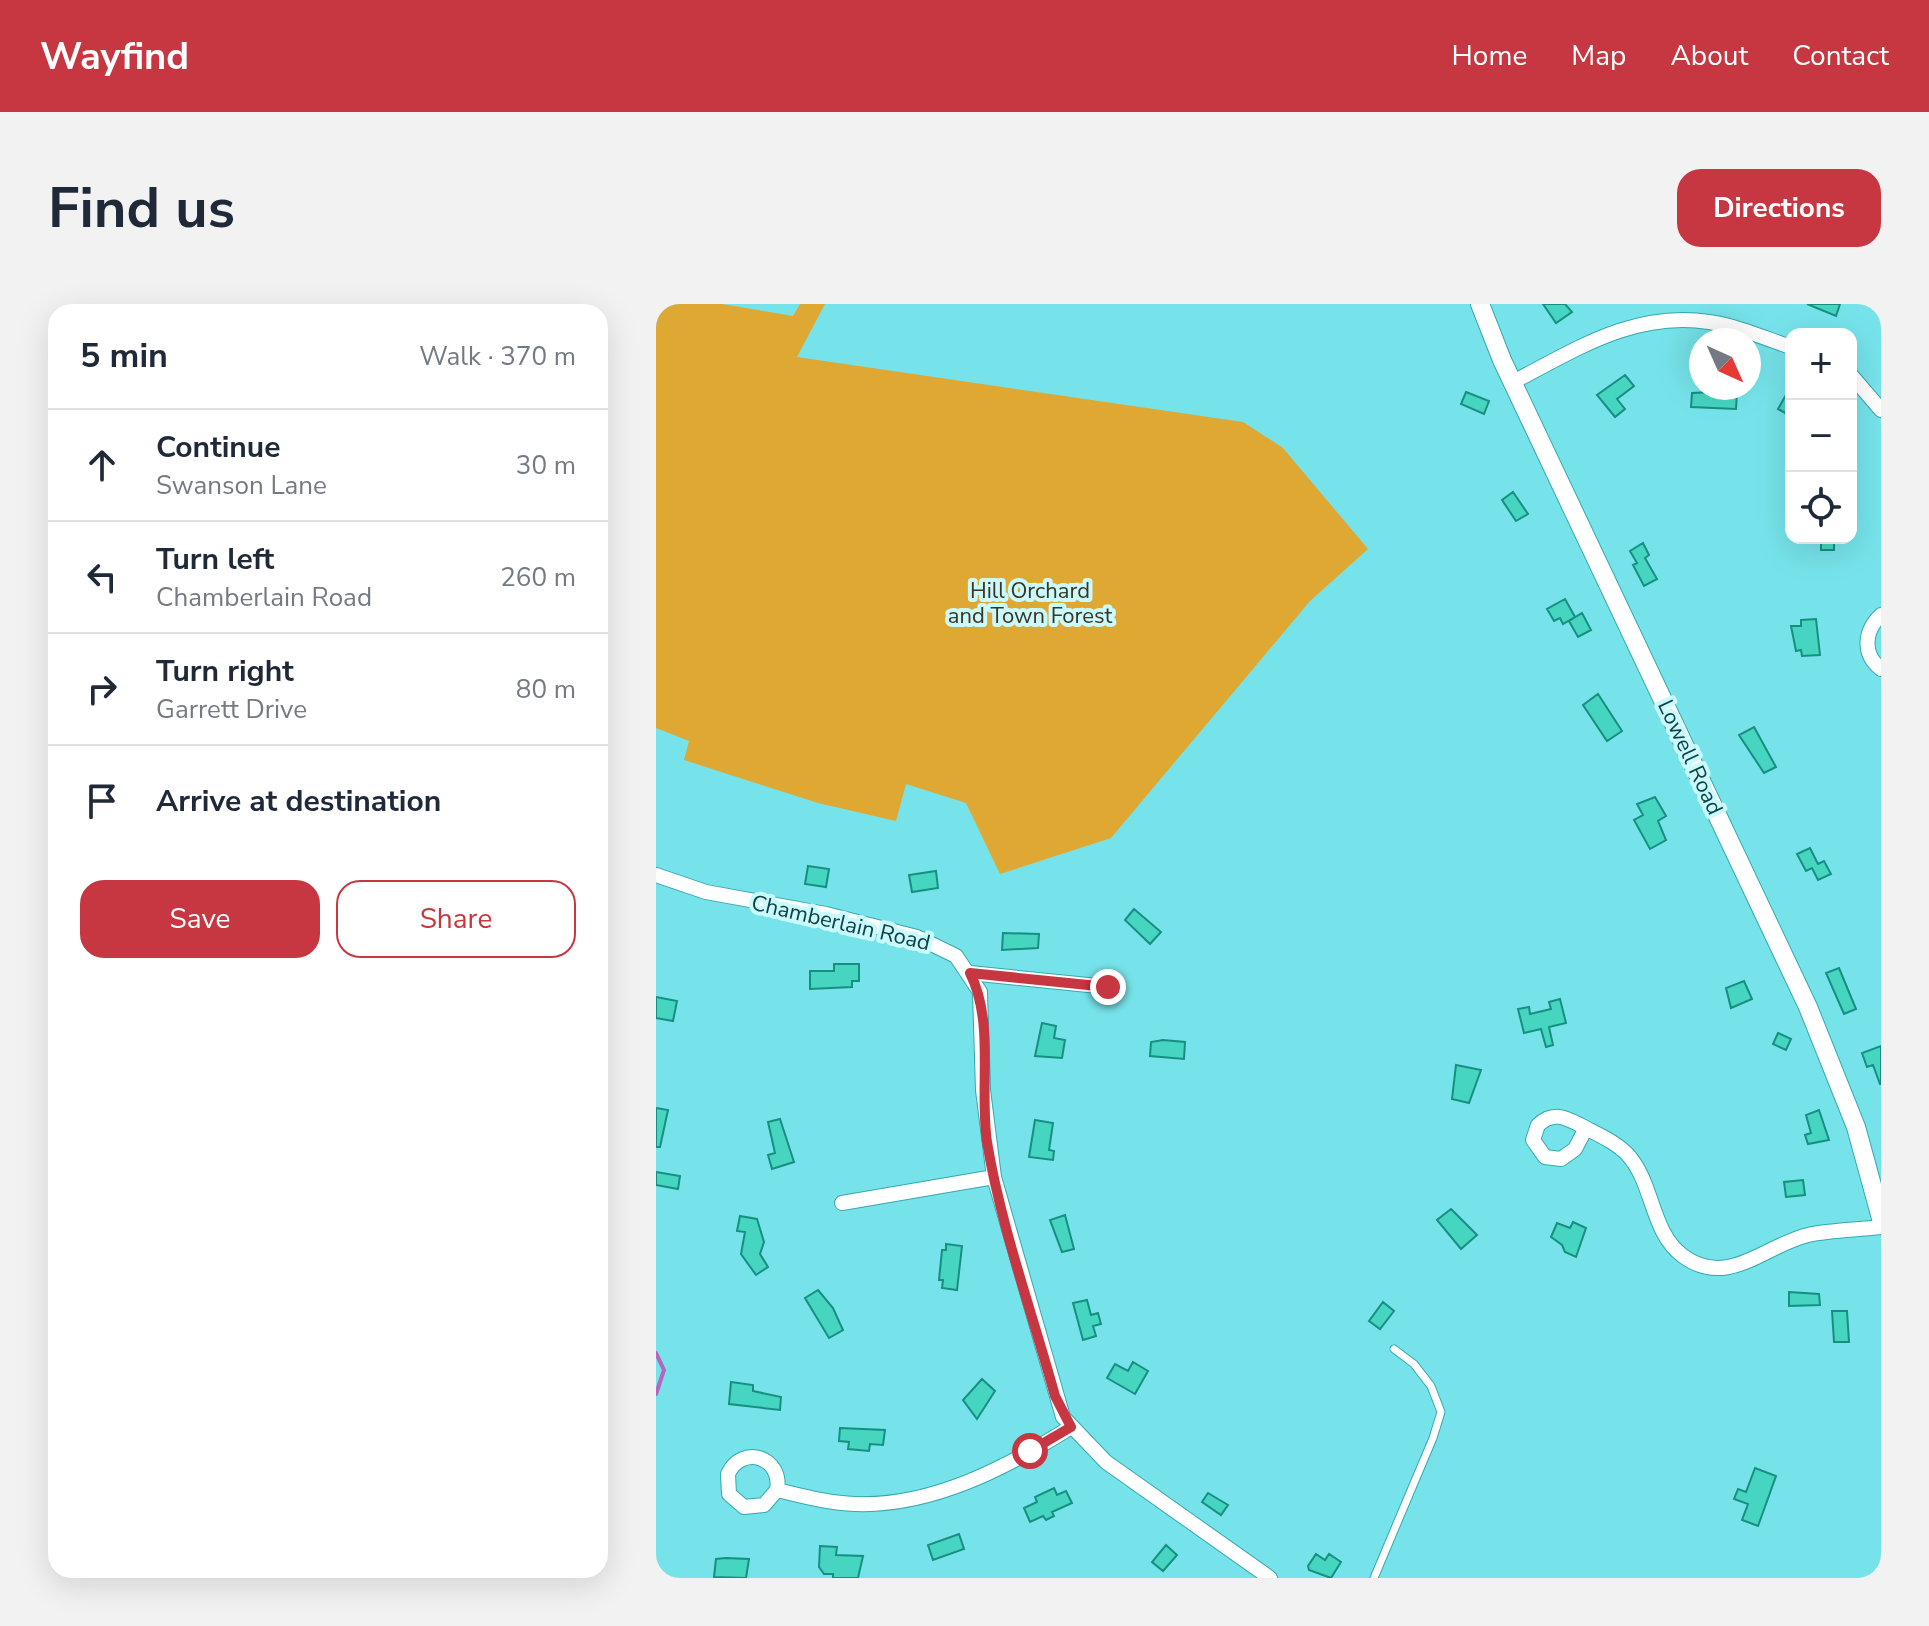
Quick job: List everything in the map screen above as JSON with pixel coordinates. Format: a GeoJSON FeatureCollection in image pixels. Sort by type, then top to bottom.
{"type":"FeatureCollection","features":[{"type":"Feature","properties":{"kind":"street","name":"Lowell Road"},"geometry":{"type":"LineString","coordinates":[[1480,304],[1513,382],[1808,1007],[1860,1137],[1881,1218]]}},
{"type":"Feature","properties":{"kind":"street"},"geometry":{"type":"LineString","coordinates":[[1513,382],[1603,335],[1668,319],[1731,327],[1785,345]]}},
{"type":"Feature","properties":{"kind":"street"},"geometry":{"type":"LineString","coordinates":[[1857,382],[1881,410]]}},
{"type":"Feature","properties":{"kind":"street"},"geometry":{"type":"LineString","coordinates":[[1881,615],[1872,624],[1867,645],[1870,655],[1881,669]]}},
{"type":"Feature","properties":{"kind":"street","name":"Chamberlain Road"},"geometry":{"type":"LineString","coordinates":[[656,875],[695,890],[826,914],[917,937],[956,956],[970,973]]}},
{"type":"Feature","properties":{"kind":"street"},"geometry":{"type":"LineString","coordinates":[[970,973],[1108,987]]}},
{"type":"Feature","properties":{"kind":"street"},"geometry":{"type":"LineString","coordinates":[[970,973],[980,992],[983,1090],[994,1177],[1055,1396],[1071,1427],[1135,1484],[1270,1578]]}},
{"type":"Feature","properties":{"kind":"street"},"geometry":{"type":"LineString","coordinates":[[1586,1128],[1629,1156],[1646,1185],[1668,1240],[1682,1256],[1701,1266],[1734,1267],[1806,1236],[1881,1227]]}},
{"type":"Feature","properties":{"kind":"street"},"geometry":{"type":"LineString","coordinates":[[842,1203],[994,1177]]}},
{"type":"Feature","properties":{"kind":"street"},"geometry":{"type":"LineString","coordinates":[[777,1490],[853,1504],[909,1501],[948,1489],[1030,1451],[1071,1427]]}},
{"type":"Feature","properties":{"kind":"lane"},"geometry":{"type":"LineString","coordinates":[[1374,1578],[1441,1412],[1431,1386],[1414,1364],[1394,1349]]}},
{"type":"Feature","properties":{"kind":"green space","name":"Hill Orchard and Town Forest"},"geometry":{"type":"Polygon","coordinates":[[[656,304],[722,304],[793,316],[800,304],[825,304],[797,357],[1243,422],[1283,448],[1368,549],[1310,601],[1111,838],[1000,874],[966,803],[906,784],[896,821],[818,803],[684,760],[689,741],[656,728],[656,304]]]}},
{"type":"Feature","properties":{"kind":"building"},"geometry":{"type":"Polygon","coordinates":[[[1543,304],[1565,304],[1572,312],[1556,323],[1543,304]]]}},
{"type":"Feature","properties":{"kind":"building"},"geometry":{"type":"Polygon","coordinates":[[[1807,304],[1840,304],[1836,316],[1807,304]]]}},
{"type":"Feature","properties":{"kind":"building"},"geometry":{"type":"Polygon","coordinates":[[[1625,375],[1634,386],[1617,399],[1625,409],[1615,417],[1597,395],[1625,375]]]}},
{"type":"Feature","properties":{"kind":"building"},"geometry":{"type":"Polygon","coordinates":[[[1466,392],[1489,401],[1484,414],[1461,404],[1466,392]]]}},
{"type":"Feature","properties":{"kind":"building"},"geometry":{"type":"Polygon","coordinates":[[[1785,397],[1785,413],[1778,409],[1785,397]]]}},
{"type":"Feature","properties":{"kind":"building"},"geometry":{"type":"Polygon","coordinates":[[[1692,400],[1737,400],[1736,409],[1691,407],[1692,400]]]}},
{"type":"Feature","properties":{"kind":"building"},"geometry":{"type":"Polygon","coordinates":[[[1513,492],[1528,514],[1516,521],[1502,500],[1513,492]]]}},
{"type":"Feature","properties":{"kind":"building"},"geometry":{"type":"Polygon","coordinates":[[[1643,543],[1649,555],[1645,558],[1657,579],[1644,586],[1633,565],[1637,563],[1630,551],[1643,543]]]}},
{"type":"Feature","properties":{"kind":"building"},"geometry":{"type":"Polygon","coordinates":[[[1821,544],[1834,544],[1834,550],[1821,550],[1821,544]]]}},
{"type":"Feature","properties":{"kind":"building"},"geometry":{"type":"Polygon","coordinates":[[[1565,599],[1575,617],[1563,624],[1560,618],[1554,621],[1547,609],[1565,599]]]}},
{"type":"Feature","properties":{"kind":"building"},"geometry":{"type":"Polygon","coordinates":[[[1582,613],[1591,630],[1578,637],[1569,621],[1582,613]]]}},
{"type":"Feature","properties":{"kind":"building"},"geometry":{"type":"Polygon","coordinates":[[[1816,619],[1820,655],[1802,656],[1801,650],[1796,651],[1791,626],[1801,626],[1801,620],[1816,619]]]}},
{"type":"Feature","properties":{"kind":"building"},"geometry":{"type":"Polygon","coordinates":[[[1598,694],[1622,731],[1607,741],[1583,705],[1598,694]]]}},
{"type":"Feature","properties":{"kind":"building"},"geometry":{"type":"Polygon","coordinates":[[[1754,727],[1776,767],[1764,773],[1739,735],[1754,727]]]}},
{"type":"Feature","properties":{"kind":"building"},"geometry":{"type":"Polygon","coordinates":[[[1655,797],[1666,816],[1658,821],[1666,840],[1650,849],[1634,820],[1643,815],[1637,804],[1655,797]]]}},
{"type":"Feature","properties":{"kind":"building"},"geometry":{"type":"Polygon","coordinates":[[[1810,848],[1818,864],[1824,861],[1831,874],[1818,880],[1812,868],[1806,871],[1797,854],[1810,848]]]}},
{"type":"Feature","properties":{"kind":"building"},"geometry":{"type":"Polygon","coordinates":[[[808,866],[829,869],[826,887],[805,884],[808,866]]]}},
{"type":"Feature","properties":{"kind":"building"},"geometry":{"type":"Polygon","coordinates":[[[936,871],[938,888],[912,892],[909,875],[936,871]]]}},
{"type":"Feature","properties":{"kind":"building"},"geometry":{"type":"Polygon","coordinates":[[[1134,909],[1161,932],[1150,944],[1125,920],[1134,909]]]}},
{"type":"Feature","properties":{"kind":"building"},"geometry":{"type":"Polygon","coordinates":[[[1003,933],[1039,934],[1038,948],[1002,950],[1003,933]]]}},
{"type":"Feature","properties":{"kind":"building"},"geometry":{"type":"Polygon","coordinates":[[[834,964],[859,964],[859,981],[852,981],[852,987],[810,989],[810,971],[834,971],[834,964]]]}},
{"type":"Feature","properties":{"kind":"building"},"geometry":{"type":"Polygon","coordinates":[[[1839,968],[1856,1009],[1844,1014],[1826,973],[1839,968]]]}},
{"type":"Feature","properties":{"kind":"building"},"geometry":{"type":"Polygon","coordinates":[[[1744,981],[1752,999],[1731,1008],[1726,988],[1744,981]]]}},
{"type":"Feature","properties":{"kind":"building"},"geometry":{"type":"Polygon","coordinates":[[[656,997],[677,1001],[673,1021],[656,1018],[656,997]]]}},
{"type":"Feature","properties":{"kind":"building"},"geometry":{"type":"Polygon","coordinates":[[[1560,999],[1566,1023],[1549,1027],[1553,1045],[1546,1047],[1541,1029],[1524,1033],[1518,1009],[1529,1007],[1530,1014],[1551,1009],[1549,1002],[1560,999]]]}},
{"type":"Feature","properties":{"kind":"building"},"geometry":{"type":"Polygon","coordinates":[[[1042,1023],[1056,1026],[1054,1038],[1065,1040],[1062,1058],[1035,1056],[1042,1023]]]}},
{"type":"Feature","properties":{"kind":"building"},"geometry":{"type":"Polygon","coordinates":[[[1778,1033],[1791,1039],[1786,1050],[1773,1044],[1778,1033]]]}},
{"type":"Feature","properties":{"kind":"building"},"geometry":{"type":"Polygon","coordinates":[[[1151,1042],[1185,1042],[1184,1059],[1150,1056],[1151,1042]]]}},
{"type":"Feature","properties":{"kind":"building"},"geometry":{"type":"Polygon","coordinates":[[[1881,1046],[1880,1084],[1873,1065],[1867,1067],[1862,1053],[1881,1046]]]}},
{"type":"Feature","properties":{"kind":"building"},"geometry":{"type":"Polygon","coordinates":[[[1456,1065],[1481,1070],[1469,1103],[1452,1099],[1456,1065]]]}},
{"type":"Feature","properties":{"kind":"building"},"geometry":{"type":"Polygon","coordinates":[[[656,1108],[668,1110],[660,1147],[656,1147],[656,1108]]]}},
{"type":"Feature","properties":{"kind":"building"},"geometry":{"type":"Polygon","coordinates":[[[1819,1110],[1829,1140],[1808,1144],[1805,1135],[1811,1133],[1806,1115],[1819,1110]]]}},
{"type":"Feature","properties":{"kind":"building"},"geometry":{"type":"Polygon","coordinates":[[[780,1119],[794,1162],[772,1169],[768,1155],[775,1153],[768,1122],[780,1119]]]}},
{"type":"Feature","properties":{"kind":"building"},"geometry":{"type":"Polygon","coordinates":[[[1035,1120],[1053,1123],[1049,1150],[1054,1151],[1053,1160],[1029,1157],[1035,1120]]]}},
{"type":"Feature","properties":{"kind":"building"},"geometry":{"type":"Polygon","coordinates":[[[656,1172],[680,1176],[678,1189],[656,1185],[656,1172]]]}},
{"type":"Feature","properties":{"kind":"building"},"geometry":{"type":"Polygon","coordinates":[[[1803,1180],[1805,1195],[1786,1197],[1784,1182],[1803,1180]]]}},
{"type":"Feature","properties":{"kind":"building"},"geometry":{"type":"Polygon","coordinates":[[[1451,1209],[1477,1235],[1461,1249],[1437,1220],[1451,1209]]]}},
{"type":"Feature","properties":{"kind":"building"},"geometry":{"type":"Polygon","coordinates":[[[1065,1215],[1074,1249],[1062,1252],[1050,1220],[1065,1215]]]}},
{"type":"Feature","properties":{"kind":"building"},"geometry":{"type":"Polygon","coordinates":[[[740,1216],[757,1219],[764,1242],[760,1254],[768,1267],[756,1275],[741,1254],[745,1232],[737,1231],[740,1216]]]}},
{"type":"Feature","properties":{"kind":"building"},"geometry":{"type":"Polygon","coordinates":[[[1573,1222],[1586,1228],[1576,1257],[1565,1252],[1562,1245],[1551,1237],[1557,1223],[1570,1228],[1573,1222]]]}},
{"type":"Feature","properties":{"kind":"building"},"geometry":{"type":"Polygon","coordinates":[[[946,1244],[962,1246],[957,1290],[942,1288],[943,1280],[939,1280],[942,1250],[946,1250],[946,1244]]]}},
{"type":"Feature","properties":{"kind":"building"},"geometry":{"type":"Polygon","coordinates":[[[818,1290],[833,1308],[843,1330],[829,1338],[805,1298],[818,1290]]]}},
{"type":"Feature","properties":{"kind":"building"},"geometry":{"type":"Polygon","coordinates":[[[1789,1292],[1819,1294],[1820,1305],[1789,1306],[1789,1292]]]}},
{"type":"Feature","properties":{"kind":"building"},"geometry":{"type":"Polygon","coordinates":[[[1087,1300],[1091,1315],[1098,1313],[1101,1324],[1093,1326],[1096,1336],[1083,1340],[1073,1303],[1087,1300]]]}},
{"type":"Feature","properties":{"kind":"building"},"geometry":{"type":"Polygon","coordinates":[[[1383,1302],[1394,1311],[1380,1329],[1369,1321],[1383,1302]]]}},
{"type":"Feature","properties":{"kind":"building"},"geometry":{"type":"Polygon","coordinates":[[[1832,1311],[1847,1311],[1849,1342],[1834,1342],[1832,1311]]]}},
{"type":"Feature","properties":{"kind":"building"},"geometry":{"type":"Polygon","coordinates":[[[1133,1362],[1148,1371],[1135,1394],[1107,1378],[1115,1364],[1128,1371],[1133,1362]]]}},
{"type":"Feature","properties":{"kind":"building"},"geometry":{"type":"Polygon","coordinates":[[[982,1379],[995,1391],[977,1419],[963,1400],[982,1379]]]}},
{"type":"Feature","properties":{"kind":"building"},"geometry":{"type":"Polygon","coordinates":[[[731,1382],[753,1385],[753,1391],[781,1397],[780,1410],[729,1404],[731,1382]]]}},
{"type":"Feature","properties":{"kind":"building"},"geometry":{"type":"Polygon","coordinates":[[[840,1428],[885,1430],[883,1445],[870,1444],[869,1451],[848,1449],[849,1442],[839,1441],[840,1428]]]}},
{"type":"Feature","properties":{"kind":"building"},"geometry":{"type":"Polygon","coordinates":[[[1755,1468],[1776,1476],[1758,1526],[1742,1520],[1748,1504],[1734,1499],[1738,1489],[1746,1492],[1755,1468]]]}},
{"type":"Feature","properties":{"kind":"building"},"geometry":{"type":"Polygon","coordinates":[[[1054,1488],[1057,1495],[1066,1491],[1072,1503],[1052,1512],[1054,1516],[1046,1520],[1043,1516],[1030,1522],[1024,1508],[1037,1502],[1035,1497],[1054,1488]]]}},
{"type":"Feature","properties":{"kind":"building"},"geometry":{"type":"Polygon","coordinates":[[[1208,1493],[1228,1505],[1221,1515],[1202,1502],[1208,1493]]]}},
{"type":"Feature","properties":{"kind":"building"},"geometry":{"type":"Polygon","coordinates":[[[959,1534],[964,1549],[933,1560],[928,1545],[959,1534]]]}},
{"type":"Feature","properties":{"kind":"building"},"geometry":{"type":"Polygon","coordinates":[[[1166,1545],[1177,1555],[1163,1571],[1152,1562],[1166,1545]]]}},
{"type":"Feature","properties":{"kind":"building"},"geometry":{"type":"Polygon","coordinates":[[[820,1546],[837,1547],[836,1555],[863,1556],[858,1578],[833,1578],[833,1574],[824,1574],[819,1567],[820,1546]]]}},
{"type":"Feature","properties":{"kind":"building"},"geometry":{"type":"Polygon","coordinates":[[[1316,1554],[1325,1560],[1329,1554],[1341,1562],[1331,1578],[1309,1570],[1308,1566],[1316,1554]]]}},
{"type":"Feature","properties":{"kind":"building"},"geometry":{"type":"Polygon","coordinates":[[[716,1559],[749,1559],[746,1578],[714,1577],[716,1559]]]}},
{"type":"Feature","properties":{"kind":"waterway"},"geometry":{"type":"LineString","coordinates":[[656,1353],[664,1370],[656,1394]]}},
{"type":"Feature","properties":{"kind":"route"},"geometry":{"type":"LineString","coordinates":[[1030,1451],[1071,1427],[1063,1417],[1055,1396],[994,1177],[983,1090],[982,1009],[980,992],[970,973],[1108,987]]}}]}
